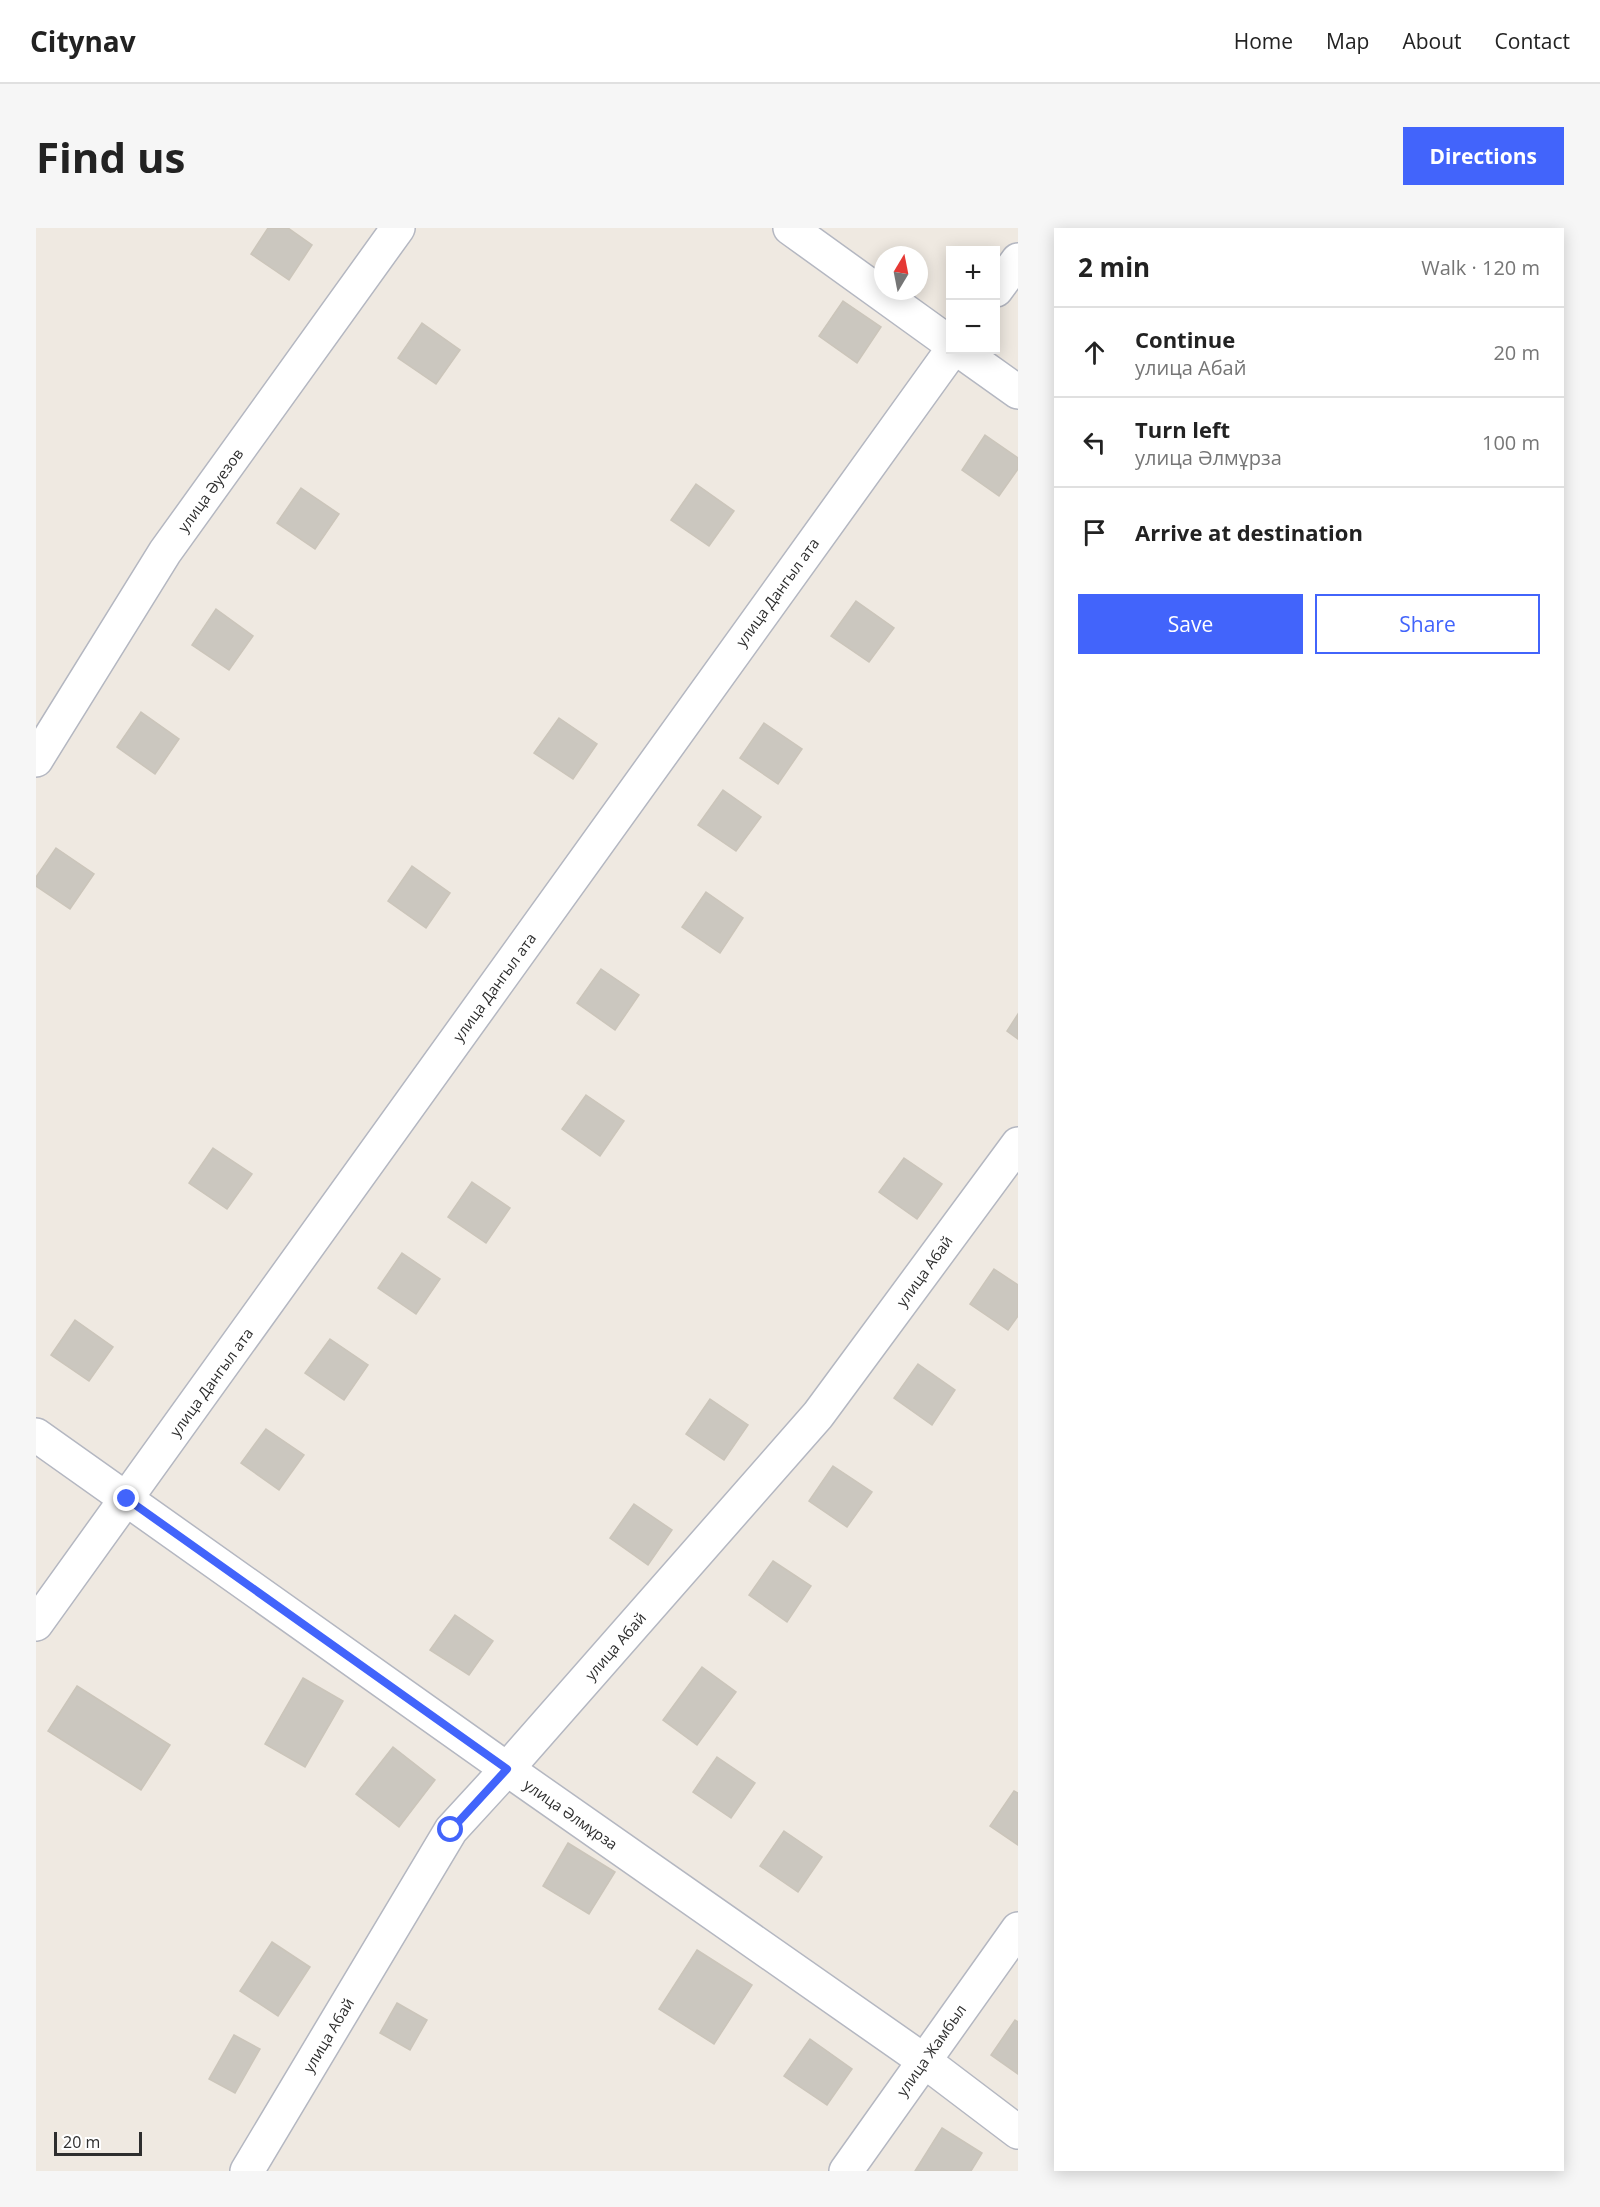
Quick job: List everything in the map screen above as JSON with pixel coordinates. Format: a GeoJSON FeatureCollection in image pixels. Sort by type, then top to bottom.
{"type":"FeatureCollection","features":[{"type":"Feature","properties":{"kind":"street","name":"улица Әуезов"},"geometry":{"type":"LineString","coordinates":[[36,760],[165,552],[398,228]]}},
{"type":"Feature","properties":{"kind":"street"},"geometry":{"type":"LineString","coordinates":[[790,228],[946,340]]}},
{"type":"Feature","properties":{"kind":"street"},"geometry":{"type":"LineString","coordinates":[[1000,285],[1018,260]]}},
{"type":"Feature","properties":{"kind":"street","name":"улица Дангыл ата"},"geometry":{"type":"LineString","coordinates":[[36,1624],[948,354]]}},
{"type":"Feature","properties":{"kind":"street"},"geometry":{"type":"LineString","coordinates":[[965,354],[1018,392]]}},
{"type":"Feature","properties":{"kind":"street","name":"улица Абай"},"geometry":{"type":"LineString","coordinates":[[247,2171],[451,1830],[818,1415],[1018,1144]]}},
{"type":"Feature","properties":{"kind":"street","name":"улица Әлмұрза"},"geometry":{"type":"LineString","coordinates":[[36,1435],[923,2060],[1018,2132]]}},
{"type":"Feature","properties":{"kind":"street","name":"улица Жамбыл"},"geometry":{"type":"LineString","coordinates":[[846,2171],[1018,1929]]}},
{"type":"Feature","properties":{"kind":"building"},"geometry":{"type":"Polygon","coordinates":[[[268,228],[288,228],[312,245],[289,280],[251,254],[268,228]]]}},
{"type":"Feature","properties":{"kind":"building"},"geometry":{"type":"Polygon","coordinates":[[[843,301],[881,327],[857,363],[819,336],[843,301]]]}},
{"type":"Feature","properties":{"kind":"building"},"geometry":{"type":"Polygon","coordinates":[[[422,323],[460,350],[436,384],[398,358],[422,323]]]}},
{"type":"Feature","properties":{"kind":"building"},"geometry":{"type":"Polygon","coordinates":[[[985,435],[1018,458],[1018,469],[999,496],[962,470],[985,435]]]}},
{"type":"Feature","properties":{"kind":"building"},"geometry":{"type":"Polygon","coordinates":[[[696,484],[734,511],[709,546],[671,520],[696,484]]]}},
{"type":"Feature","properties":{"kind":"building"},"geometry":{"type":"Polygon","coordinates":[[[301,488],[339,514],[315,549],[277,523],[301,488]]]}},
{"type":"Feature","properties":{"kind":"building"},"geometry":{"type":"Polygon","coordinates":[[[856,601],[894,628],[869,662],[831,636],[856,601]]]}},
{"type":"Feature","properties":{"kind":"building"},"geometry":{"type":"Polygon","coordinates":[[[216,609],[253,636],[229,670],[192,645],[216,609]]]}},
{"type":"Feature","properties":{"kind":"building"},"geometry":{"type":"Polygon","coordinates":[[[141,712],[179,739],[155,774],[117,747],[141,712]]]}},
{"type":"Feature","properties":{"kind":"building"},"geometry":{"type":"Polygon","coordinates":[[[559,718],[597,744],[573,779],[534,753],[559,718]]]}},
{"type":"Feature","properties":{"kind":"building"},"geometry":{"type":"Polygon","coordinates":[[[764,723],[802,749],[778,784],[740,758],[764,723]]]}},
{"type":"Feature","properties":{"kind":"building"},"geometry":{"type":"Polygon","coordinates":[[[723,790],[761,817],[736,851],[698,825],[723,790]]]}},
{"type":"Feature","properties":{"kind":"building"},"geometry":{"type":"Polygon","coordinates":[[[56,848],[94,874],[70,909],[36,886],[36,877],[56,848]]]}},
{"type":"Feature","properties":{"kind":"building"},"geometry":{"type":"Polygon","coordinates":[[[412,866],[450,893],[426,928],[388,901],[412,866]]]}},
{"type":"Feature","properties":{"kind":"building"},"geometry":{"type":"Polygon","coordinates":[[[706,892],[743,918],[720,953],[682,927],[706,892]]]}},
{"type":"Feature","properties":{"kind":"building"},"geometry":{"type":"Polygon","coordinates":[[[601,969],[639,995],[615,1030],[577,1003],[601,969]]]}},
{"type":"Feature","properties":{"kind":"building"},"geometry":{"type":"Polygon","coordinates":[[[1018,1014],[1018,1039],[1007,1031],[1018,1014]]]}},
{"type":"Feature","properties":{"kind":"building"},"geometry":{"type":"Polygon","coordinates":[[[586,1095],[624,1121],[600,1156],[562,1129],[586,1095]]]}},
{"type":"Feature","properties":{"kind":"building"},"geometry":{"type":"Polygon","coordinates":[[[213,1148],[252,1174],[227,1209],[189,1183],[213,1148]]]}},
{"type":"Feature","properties":{"kind":"building"},"geometry":{"type":"Polygon","coordinates":[[[904,1158],[942,1184],[917,1219],[879,1192],[904,1158]]]}},
{"type":"Feature","properties":{"kind":"building"},"geometry":{"type":"Polygon","coordinates":[[[472,1182],[510,1208],[486,1243],[448,1217],[472,1182]]]}},
{"type":"Feature","properties":{"kind":"building"},"geometry":{"type":"Polygon","coordinates":[[[402,1253],[440,1279],[416,1314],[378,1288],[402,1253]]]}},
{"type":"Feature","properties":{"kind":"building"},"geometry":{"type":"Polygon","coordinates":[[[994,1269],[1018,1285],[1018,1316],[1008,1330],[970,1304],[994,1269]]]}},
{"type":"Feature","properties":{"kind":"building"},"geometry":{"type":"Polygon","coordinates":[[[75,1320],[113,1347],[89,1381],[51,1355],[75,1320]]]}},
{"type":"Feature","properties":{"kind":"building"},"geometry":{"type":"Polygon","coordinates":[[[330,1339],[368,1365],[344,1400],[305,1373],[330,1339]]]}},
{"type":"Feature","properties":{"kind":"building"},"geometry":{"type":"Polygon","coordinates":[[[918,1364],[955,1390],[932,1425],[894,1398],[918,1364]]]}},
{"type":"Feature","properties":{"kind":"building"},"geometry":{"type":"Polygon","coordinates":[[[710,1399],[748,1425],[724,1460],[686,1434],[710,1399]]]}},
{"type":"Feature","properties":{"kind":"building"},"geometry":{"type":"Polygon","coordinates":[[[266,1429],[304,1455],[279,1490],[241,1463],[266,1429]]]}},
{"type":"Feature","properties":{"kind":"building"},"geometry":{"type":"Polygon","coordinates":[[[833,1466],[872,1492],[847,1527],[809,1501],[833,1466]]]}},
{"type":"Feature","properties":{"kind":"building"},"geometry":{"type":"Polygon","coordinates":[[[634,1504],[672,1530],[648,1565],[610,1538],[634,1504]]]}},
{"type":"Feature","properties":{"kind":"building"},"geometry":{"type":"Polygon","coordinates":[[[773,1561],[811,1586],[787,1622],[749,1595],[773,1561]]]}},
{"type":"Feature","properties":{"kind":"building"},"geometry":{"type":"Polygon","coordinates":[[[455,1615],[493,1641],[469,1675],[430,1650],[455,1615]]]}},
{"type":"Feature","properties":{"kind":"building"},"geometry":{"type":"Polygon","coordinates":[[[702,1667],[736,1692],[697,1745],[663,1720],[702,1667]]]}},
{"type":"Feature","properties":{"kind":"building"},"geometry":{"type":"Polygon","coordinates":[[[303,1678],[343,1701],[305,1767],[265,1744],[303,1678]]]}},
{"type":"Feature","properties":{"kind":"building"},"geometry":{"type":"Polygon","coordinates":[[[77,1686],[170,1745],[141,1790],[48,1731],[77,1686]]]}},
{"type":"Feature","properties":{"kind":"building"},"geometry":{"type":"Polygon","coordinates":[[[393,1747],[435,1780],[399,1827],[356,1794],[393,1747]]]}},
{"type":"Feature","properties":{"kind":"building"},"geometry":{"type":"Polygon","coordinates":[[[717,1757],[755,1783],[731,1818],[693,1792],[717,1757]]]}},
{"type":"Feature","properties":{"kind":"building"},"geometry":{"type":"Polygon","coordinates":[[[1014,1791],[1018,1793],[1018,1845],[990,1826],[1014,1791]]]}},
{"type":"Feature","properties":{"kind":"building"},"geometry":{"type":"Polygon","coordinates":[[[784,1831],[822,1857],[798,1892],[760,1866],[784,1831]]]}},
{"type":"Feature","properties":{"kind":"building"},"geometry":{"type":"Polygon","coordinates":[[[568,1843],[615,1872],[589,1914],[543,1886],[568,1843]]]}},
{"type":"Feature","properties":{"kind":"building"},"geometry":{"type":"Polygon","coordinates":[[[272,1942],[310,1967],[278,2016],[240,1991],[272,1942]]]}},
{"type":"Feature","properties":{"kind":"building"},"geometry":{"type":"Polygon","coordinates":[[[697,1950],[752,1985],[714,2044],[659,2009],[697,1950]]]}},
{"type":"Feature","properties":{"kind":"building"},"geometry":{"type":"Polygon","coordinates":[[[397,2003],[427,2020],[410,2050],[380,2033],[397,2003]]]}},
{"type":"Feature","properties":{"kind":"building"},"geometry":{"type":"Polygon","coordinates":[[[1015,2020],[1018,2022],[1018,2074],[991,2055],[1015,2020]]]}},
{"type":"Feature","properties":{"kind":"building"},"geometry":{"type":"Polygon","coordinates":[[[234,2035],[260,2049],[235,2093],[209,2079],[234,2035]]]}},
{"type":"Feature","properties":{"kind":"building"},"geometry":{"type":"Polygon","coordinates":[[[810,2039],[852,2069],[827,2105],[784,2076],[810,2039]]]}},
{"type":"Feature","properties":{"kind":"building"},"geometry":{"type":"Polygon","coordinates":[[[942,2128],[982,2153],[971,2171],[915,2171],[942,2128]]]}},
{"type":"Feature","properties":{"kind":"route"},"geometry":{"type":"LineString","coordinates":[[127,1499],[507,1769],[451,1830]]}}]}
